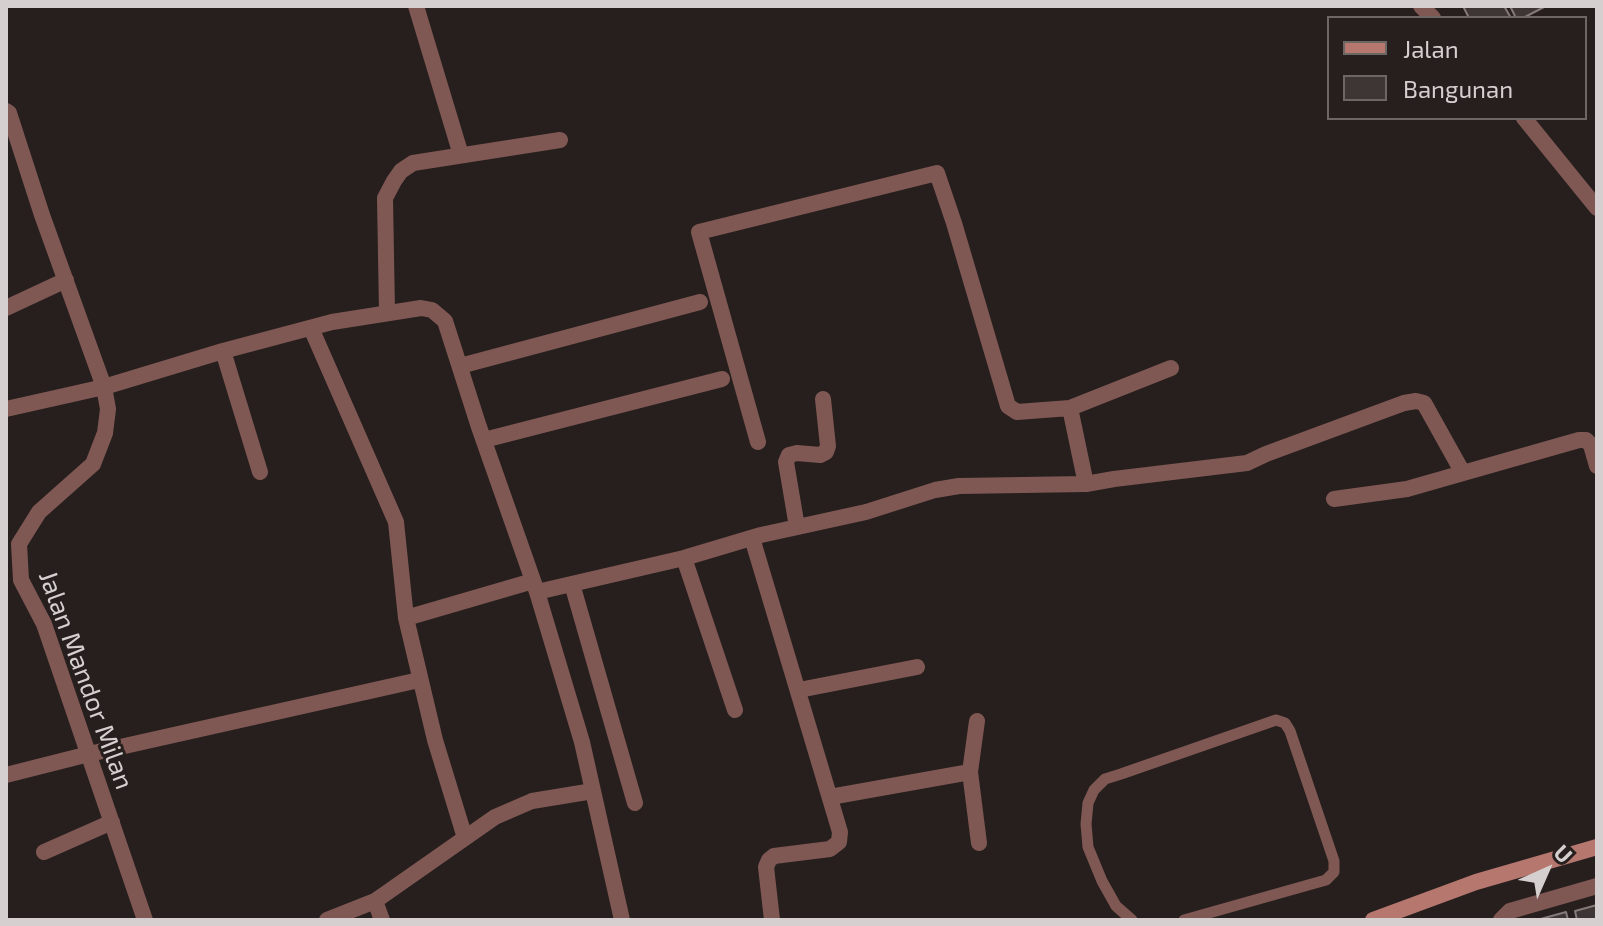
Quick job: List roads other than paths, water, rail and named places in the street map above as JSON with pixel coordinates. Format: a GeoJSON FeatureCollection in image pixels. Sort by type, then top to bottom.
{"type":"FeatureCollection","features":[{"type":"Feature","properties":{"kind":"main road"},"geometry":{"type":"LineString","coordinates":[[1373,920],[1476,882],[1597,847]]}},
{"type":"Feature","properties":{"kind":"street"},"geometry":{"type":"LineString","coordinates":[[416,6],[461,155]]}},
{"type":"Feature","properties":{"kind":"street","name":"Jalan Mandor Milan"},"geometry":{"type":"LineString","coordinates":[[6,111],[104,387],[108,409],[105,433],[93,464],[39,512],[19,544],[21,580],[44,624],[145,920]]}},
{"type":"Feature","properties":{"kind":"street"},"geometry":{"type":"LineString","coordinates":[[1526,120],[1597,208]]}},
{"type":"Feature","properties":{"kind":"street"},"geometry":{"type":"LineString","coordinates":[[387,312],[385,198],[401,171],[413,163],[560,140]]}},
{"type":"Feature","properties":{"kind":"street"},"geometry":{"type":"LineString","coordinates":[[758,442],[699,232],[937,173],[1008,406],[1017,412],[1070,408],[1171,368]]}},
{"type":"Feature","properties":{"kind":"street"},"geometry":{"type":"LineString","coordinates":[[6,308],[66,280]]}},
{"type":"Feature","properties":{"kind":"street"},"geometry":{"type":"LineString","coordinates":[[460,366],[700,302]]}},
{"type":"Feature","properties":{"kind":"street"},"geometry":{"type":"LineString","coordinates":[[6,409],[104,387],[311,328],[387,312],[421,308],[432,310],[445,321],[535,587],[582,742],[622,920]]}},
{"type":"Feature","properties":{"kind":"street"},"geometry":{"type":"LineString","coordinates":[[311,328],[396,522],[406,618],[419,680],[465,838]]}},
{"type":"Feature","properties":{"kind":"street"},"geometry":{"type":"LineString","coordinates":[[223,351],[260,472]]}},
{"type":"Feature","properties":{"kind":"street"},"geometry":{"type":"LineString","coordinates":[[484,440],[722,379]]}},
{"type":"Feature","properties":{"kind":"street"},"geometry":{"type":"LineString","coordinates":[[797,527],[786,462],[789,455],[820,455],[826,452],[823,399]]}},
{"type":"Feature","properties":{"kind":"street"},"geometry":{"type":"LineString","coordinates":[[406,618],[535,587],[572,584],[684,558],[752,538],[866,512],[935,490],[959,486],[1086,484],[1247,463],[1416,401],[1424,403],[1463,473]]}},
{"type":"Feature","properties":{"kind":"street"},"geometry":{"type":"LineString","coordinates":[[1070,408],[1086,484]]}},
{"type":"Feature","properties":{"kind":"street"},"geometry":{"type":"LineString","coordinates":[[1334,499],[1407,489],[1579,440],[1586,440],[1591,445],[1597,466]]}},
{"type":"Feature","properties":{"kind":"street"},"geometry":{"type":"LineString","coordinates":[[752,538],[840,832],[839,842],[830,849],[774,856],[769,860],[766,867],[772,920]]}},
{"type":"Feature","properties":{"kind":"street"},"geometry":{"type":"LineString","coordinates":[[684,558],[735,710]]}},
{"type":"Feature","properties":{"kind":"street"},"geometry":{"type":"LineString","coordinates":[[572,584],[635,803]]}},
{"type":"Feature","properties":{"kind":"street"},"geometry":{"type":"LineString","coordinates":[[799,690],[917,667]]}},
{"type":"Feature","properties":{"kind":"street"},"geometry":{"type":"LineString","coordinates":[[6,775],[419,680]]}},
{"type":"Feature","properties":{"kind":"street"},"geometry":{"type":"LineString","coordinates":[[977,721],[970,772],[979,843]]}},
{"type":"Feature","properties":{"kind":"street"},"geometry":{"type":"LineString","coordinates":[[830,797],[970,772]]}},
{"type":"Feature","properties":{"kind":"street"},"geometry":{"type":"LineString","coordinates":[[327,920],[375,901],[495,817],[532,801],[593,791]]}},
{"type":"Feature","properties":{"kind":"street"},"geometry":{"type":"LineString","coordinates":[[44,852],[112,822]]}},
{"type":"Feature","properties":{"kind":"street"},"geometry":{"type":"LineString","coordinates":[[1501,920],[1510,911],[1597,886]]}},
{"type":"Feature","properties":{"kind":"street"},"geometry":{"type":"LineString","coordinates":[[375,901],[382,920]]}},
{"type":"Feature","properties":{"kind":"lane"},"geometry":{"type":"LineString","coordinates":[[1132,920],[1116,906],[1088,847],[1088,803],[1094,790],[1105,779],[1276,720],[1285,723],[1334,861],[1334,872],[1326,880],[1184,920]]}}]}
